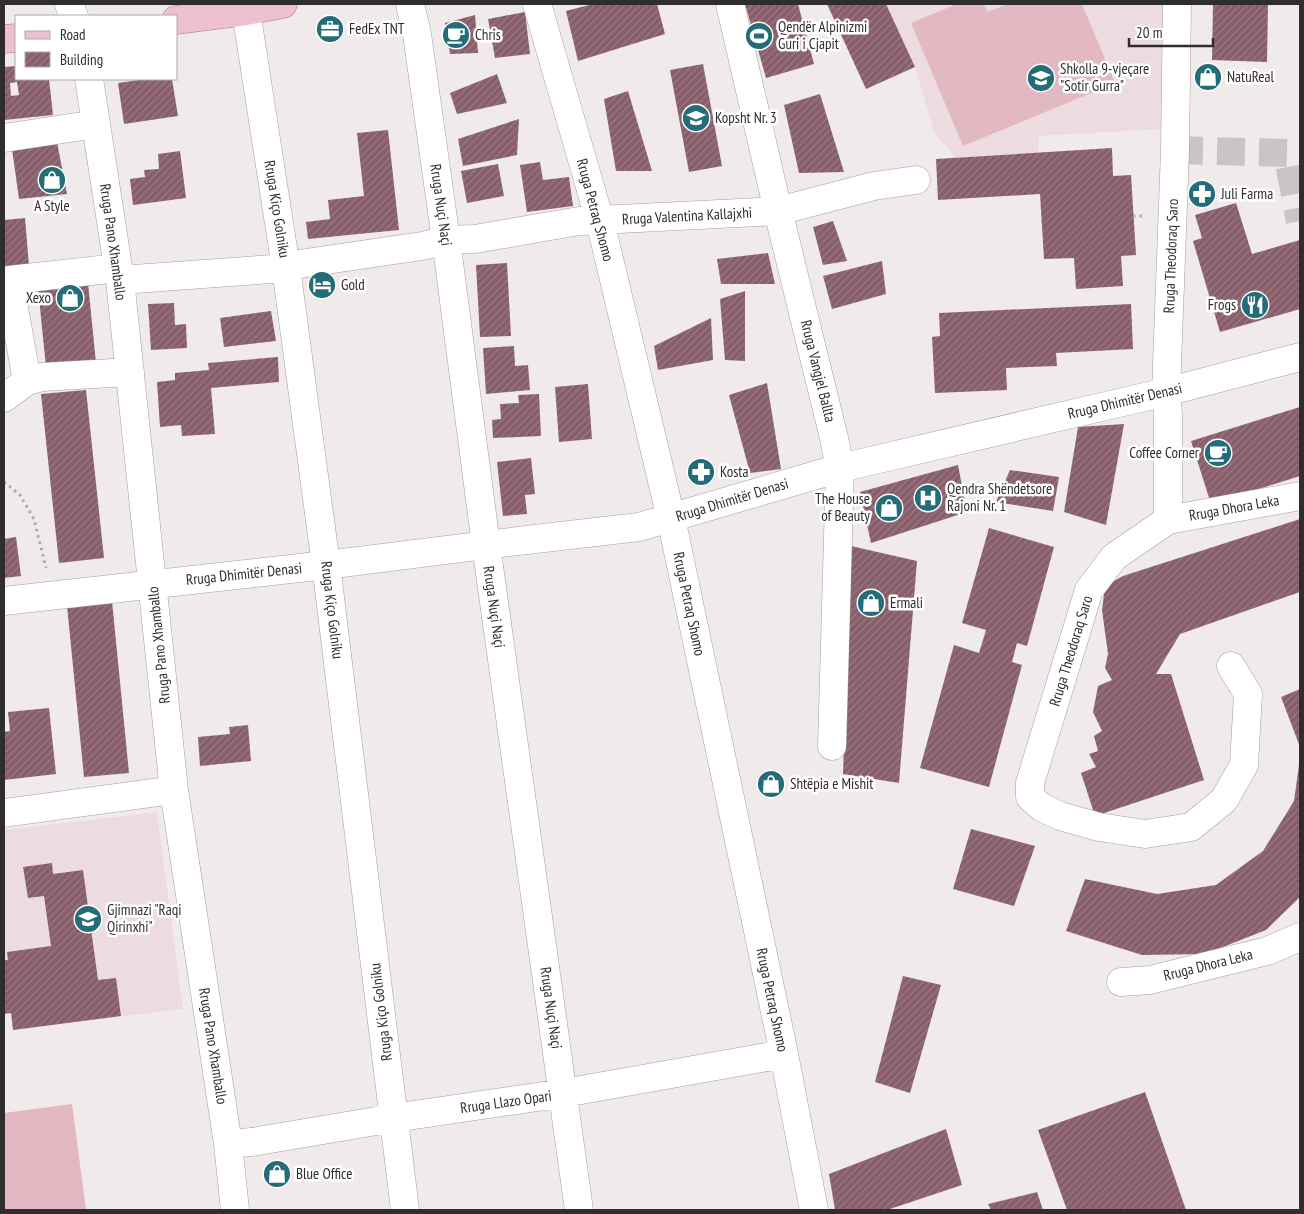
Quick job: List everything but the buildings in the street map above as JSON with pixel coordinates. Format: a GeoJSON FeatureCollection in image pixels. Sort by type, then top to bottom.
{"type":"FeatureCollection","features":[{"type":"Feature","properties":{"kind":"main road"},"geometry":{"type":"LineString","coordinates":[[178,20],[245,7],[283,4]]}},
{"type":"Feature","properties":{"kind":"street","name":"Rruga Nuçi Naçi"},"geometry":{"type":"LineString","coordinates":[[410,4],[417,34],[446,240],[486,545],[579,1210]]}},
{"type":"Feature","properties":{"kind":"street","name":"Rruga Petraq Shomo"},"geometry":{"type":"LineString","coordinates":[[537,4],[600,221],[671,518],[784,1054],[814,1210]]}},
{"type":"Feature","properties":{"kind":"street","name":"Rruga Vangjel Ballta"},"geometry":{"type":"LineString","coordinates":[[730,4],[840,468],[832,746]]}},
{"type":"Feature","properties":{"kind":"street","name":"Rruga Theodoraq Saro"},"geometry":{"type":"LineString","coordinates":[[1177,4],[1175,150],[1166,392],[1168,414],[1168,520],[1114,557],[1089,590],[1030,783],[1030,798],[1041,808],[1060,816],[1099,827],[1145,834],[1190,827],[1224,800],[1244,765],[1248,694],[1231,666]]}},
{"type":"Feature","properties":{"kind":"street","name":"Rruga Kiço Golniku"},"geometry":{"type":"LineString","coordinates":[[245,7],[286,268],[326,565],[405,1210]]}},
{"type":"Feature","properties":{"kind":"street","name":"Rruga Pano Xhamballo"},"geometry":{"type":"LineString","coordinates":[[88,80],[119,274],[174,790],[228,1144],[235,1210]]}},
{"type":"Feature","properties":{"kind":"street"},"geometry":{"type":"LineString","coordinates":[[4,138],[96,124]]}},
{"type":"Feature","properties":{"kind":"street","name":"Rruga Valentina Kallajxhi"},"geometry":{"type":"LineString","coordinates":[[27,381],[9,280],[286,268],[299,264],[422,246],[446,240],[475,239],[579,221],[778,211],[874,186],[916,180]]}},
{"type":"Feature","properties":{"kind":"street","name":"Rruga Dhimitër Denasi"},"geometry":{"type":"LineString","coordinates":[[4,601],[639,528],[840,468],[1166,392],[1300,357]]}},
{"type":"Feature","properties":{"kind":"street"},"geometry":{"type":"LineString","coordinates":[[4,398],[27,381],[42,377],[130,372]]}},
{"type":"Feature","properties":{"kind":"street","name":"Rruga Dhora Leka"},"geometry":{"type":"LineString","coordinates":[[1168,520],[1300,496]]}},
{"type":"Feature","properties":{"kind":"street"},"geometry":{"type":"LineString","coordinates":[[4,813],[174,790]]}},
{"type":"Feature","properties":{"kind":"street","name":"Rruga Dhora Leka"},"geometry":{"type":"LineString","coordinates":[[1121,982],[1159,978],[1298,945]]}},
{"type":"Feature","properties":{"kind":"street","name":"Rruga Llazo Opari"},"geometry":{"type":"LineString","coordinates":[[228,1144],[252,1142],[394,1118],[564,1093],[784,1054]]}},
{"type":"Feature","properties":{"kind":"path"},"geometry":{"type":"LineString","coordinates":[[4,482],[20,495],[34,519],[52,596]]}},
{"type":"Feature","properties":{"kind":"shaded area","name":"Shkolla 9-vjeçare \"Sotir Gurra\""},"geometry":{"type":"Polygon","coordinates":[[[827,4],[1166,4],[1163,129],[1039,136],[1038,153],[955,157],[934,132],[915,67],[866,89],[827,4]]]}},
{"type":"Feature","properties":{"kind":"shaded area"},"geometry":{"type":"Polygon","coordinates":[[[957,4],[984,4],[987,12],[1008,4],[1082,4],[1115,83],[963,146],[911,23],[957,4]]]}},
{"type":"Feature","properties":{"kind":"shaded area","name":"Gjimnazi \"Raqi Qirinxhi\""},"geometry":{"type":"Polygon","coordinates":[[[157,812],[183,1009],[13,1030],[11,1013],[4,1014],[4,830],[157,812]]]}},
{"type":"Feature","properties":{"kind":"shaded area"},"geometry":{"type":"Polygon","coordinates":[[[72,1104],[86,1210],[4,1210],[4,1113],[72,1104]]]}},
{"type":"Feature","properties":{"kind":"tunnel"},"geometry":{"type":"LineString","coordinates":[[1175,150],[1287,153],[1300,221]]}},
{"type":"Feature","properties":{"kind":"place","name":"FedEx TNT"},"geometry":{"type":"Point","coordinates":[330,29]}},
{"type":"Feature","properties":{"kind":"place","name":"Chris"},"geometry":{"type":"Point","coordinates":[456,35]}},
{"type":"Feature","properties":{"kind":"place","name":"Qendër Alpinizmi Guri i Cjapit"},"geometry":{"type":"Point","coordinates":[759,36]}},
{"type":"Feature","properties":{"kind":"place","name":"NatuReal"},"geometry":{"type":"Point","coordinates":[1208,77]}},
{"type":"Feature","properties":{"kind":"place","name":"Shkolla 9-vjeçare \"Sotir Gurra\""},"geometry":{"type":"Point","coordinates":[1041,78]}},
{"type":"Feature","properties":{"kind":"place","name":"Kopsht Nr. 3"},"geometry":{"type":"Point","coordinates":[696,118]}},
{"type":"Feature","properties":{"kind":"place","name":"A Style"},"geometry":{"type":"Point","coordinates":[52,180]}},
{"type":"Feature","properties":{"kind":"place","name":"Juli Farma"},"geometry":{"type":"Point","coordinates":[1202,194]}},
{"type":"Feature","properties":{"kind":"place","name":"Gold"},"geometry":{"type":"Point","coordinates":[322,285]}},
{"type":"Feature","properties":{"kind":"place","name":"Xexo"},"geometry":{"type":"Point","coordinates":[70,298]}},
{"type":"Feature","properties":{"kind":"place","name":"Frogs"},"geometry":{"type":"Point","coordinates":[1255,305]}},
{"type":"Feature","properties":{"kind":"place","name":"Coffee Corner"},"geometry":{"type":"Point","coordinates":[1218,453]}},
{"type":"Feature","properties":{"kind":"place","name":"Kosta"},"geometry":{"type":"Point","coordinates":[701,472]}},
{"type":"Feature","properties":{"kind":"place","name":"Qendra Shëndetsore Rajoni Nr. 1"},"geometry":{"type":"Point","coordinates":[928,498]}},
{"type":"Feature","properties":{"kind":"place","name":"The House of Beauty"},"geometry":{"type":"Point","coordinates":[889,508]}},
{"type":"Feature","properties":{"kind":"place","name":"Ermali"},"geometry":{"type":"Point","coordinates":[871,603]}},
{"type":"Feature","properties":{"kind":"place","name":"Shtëpia e Mishit"},"geometry":{"type":"Point","coordinates":[771,784]}},
{"type":"Feature","properties":{"kind":"place","name":"Gjimnazi \"Raqi Qirinxhi\""},"geometry":{"type":"Point","coordinates":[88,919]}},
{"type":"Feature","properties":{"kind":"place","name":"Blue Office"},"geometry":{"type":"Point","coordinates":[277,1174]}}]}
